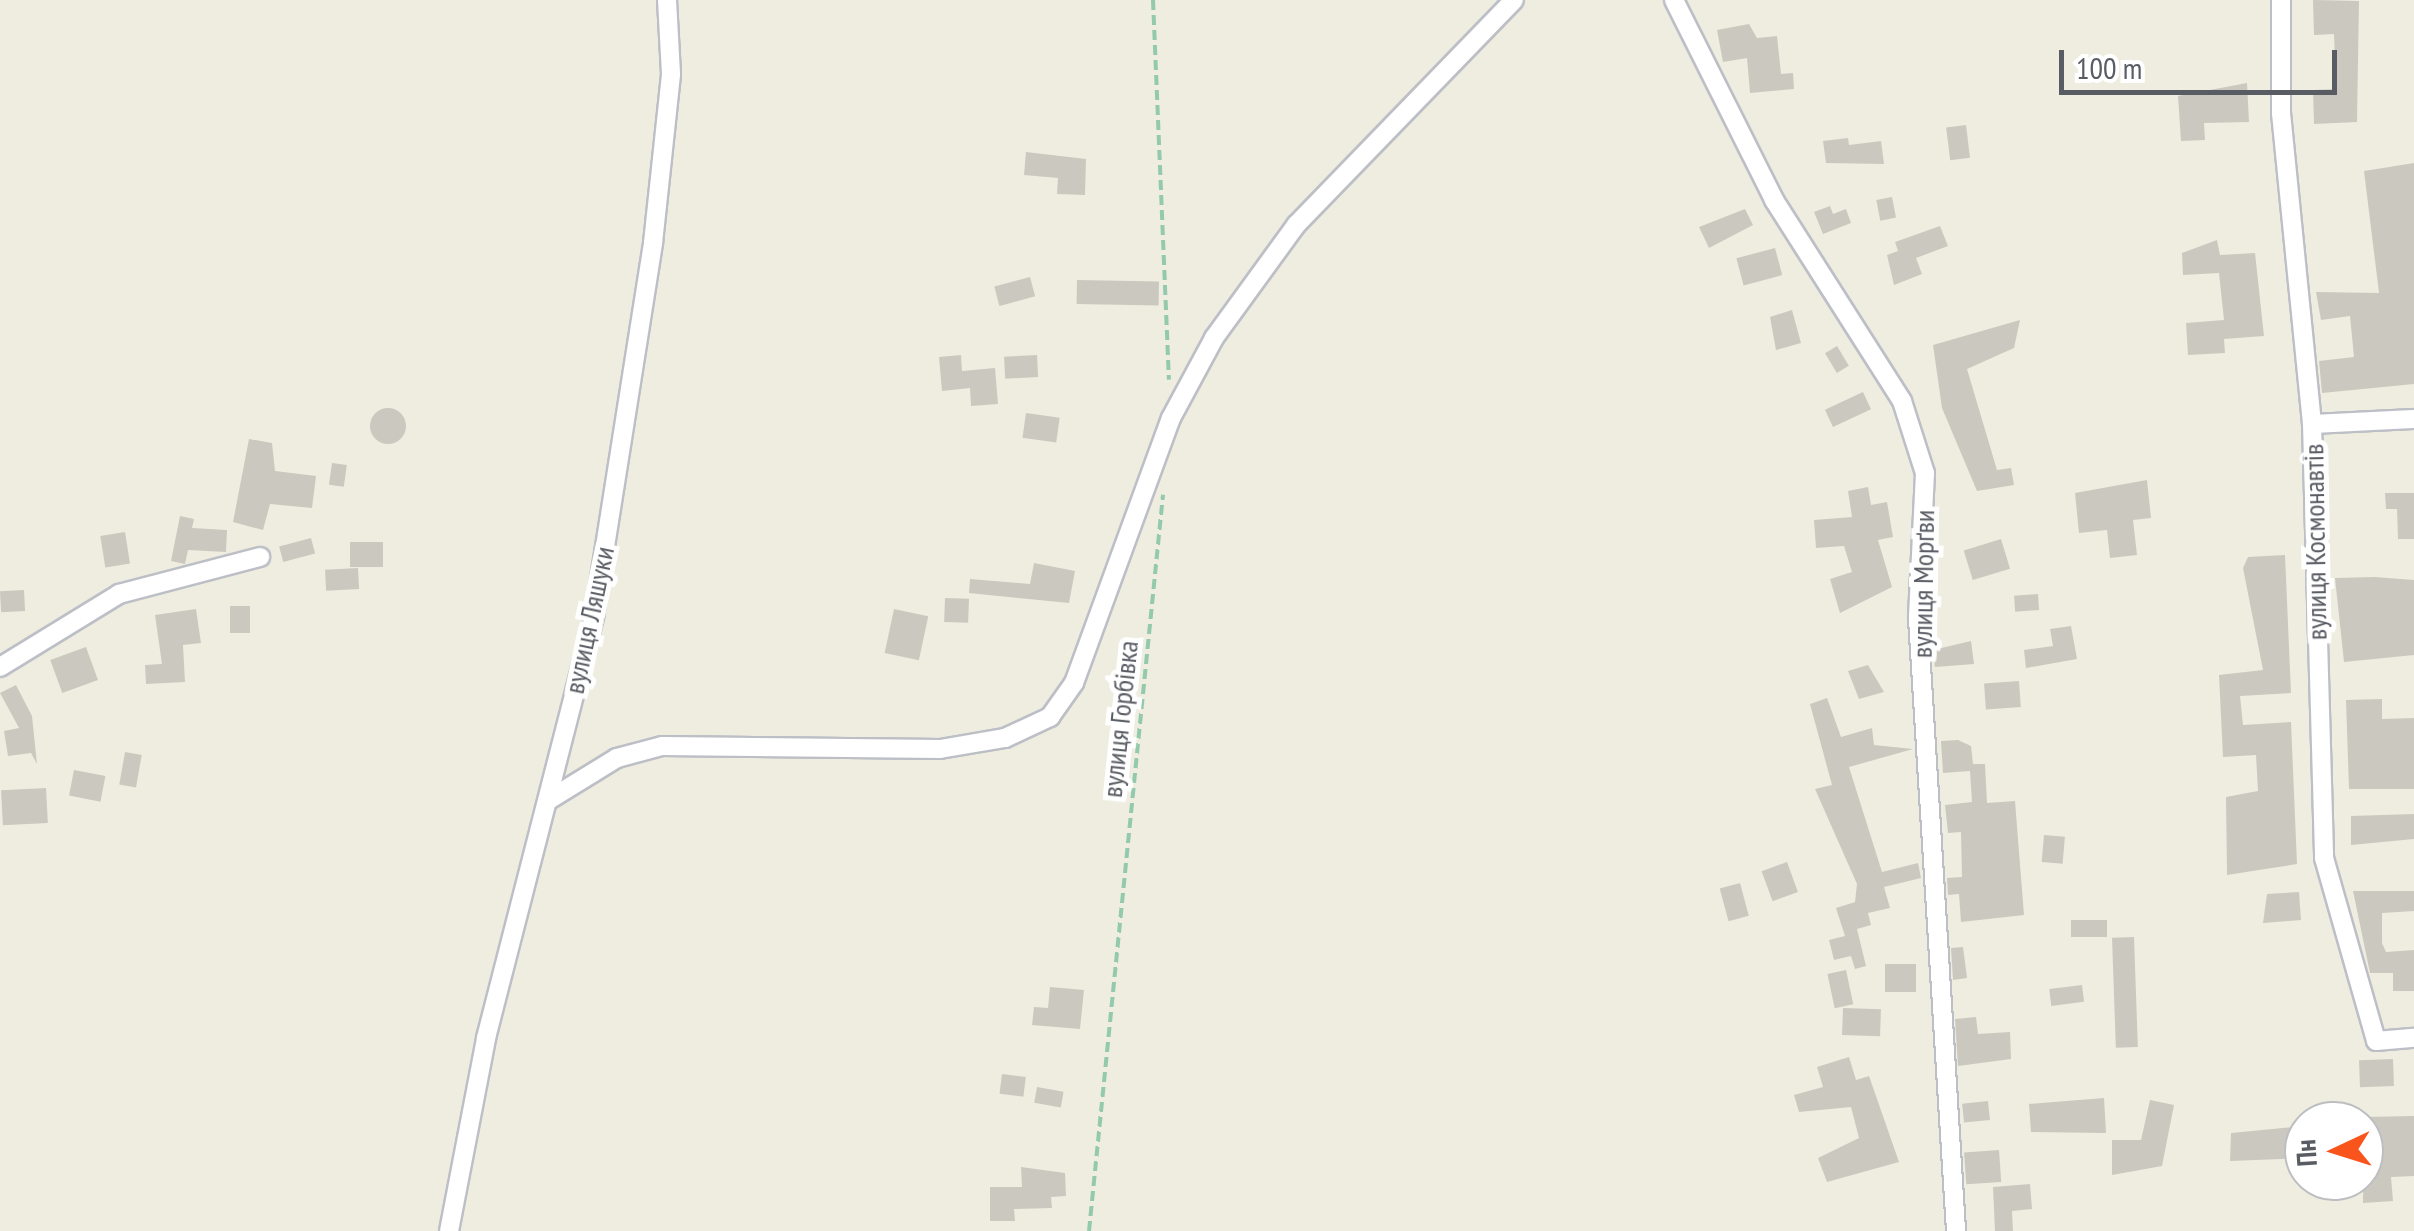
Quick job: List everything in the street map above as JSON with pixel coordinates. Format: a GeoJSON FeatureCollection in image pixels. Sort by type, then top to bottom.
{"type":"FeatureCollection","features":[{"type":"Feature","properties":{"kind":"street","name":"вулиця Ляшуки"},"geometry":{"type":"LineString","coordinates":[[448,1231],[594,616],[653,244],[671,74],[667,0]]}},
{"type":"Feature","properties":{"kind":"street"},"geometry":{"type":"LineString","coordinates":[[547,801],[617,758],[662,746],[940,749],[1005,738],[1050,717],[1074,683],[1171,418],[1214,338],[1296,225],[1514,0]]}},
{"type":"Feature","properties":{"kind":"street","name":"вулиця Морґви"},"geometry":{"type":"LineString","coordinates":[[1674,0],[1774,200],[1902,401],[1924,473],[1918,618],[1956,1231]]}},
{"type":"Feature","properties":{"kind":"street","name":"вулиця Космонавтів"},"geometry":{"type":"LineString","coordinates":[[2281,0],[2281,113],[2312,424],[2324,858],[2376,1040],[2414,1038]]}},
{"type":"Feature","properties":{"kind":"street"},"geometry":{"type":"LineString","coordinates":[[2312,424],[2414,420]]}},
{"type":"Feature","properties":{"kind":"street"},"geometry":{"type":"LineString","coordinates":[[0,667],[119,594],[260,557]]}},
{"type":"Feature","properties":{"kind":"path"},"geometry":{"type":"LineString","coordinates":[[1153,0],[1171,418]]}},
{"type":"Feature","properties":{"kind":"path","name":"вулиця Горбівка"},"geometry":{"type":"LineString","coordinates":[[1088,1231],[1165,477]]}},
{"type":"Feature","properties":{"kind":"building"},"geometry":{"type":"Polygon","coordinates":[[[2313,0],[2359,1],[2357,122],[2314,124],[2313,90],[2336,89],[2334,34],[2314,35],[2313,0]]]}},
{"type":"Feature","properties":{"kind":"building"},"geometry":{"type":"Polygon","coordinates":[[[1749,24],[1757,38],[1777,36],[1781,74],[1793,73],[1794,89],[1750,93],[1747,58],[1723,62],[1717,30],[1749,24]]]}},
{"type":"Feature","properties":{"kind":"building"},"geometry":{"type":"Polygon","coordinates":[[[2247,83],[2249,122],[2204,123],[2205,140],[2181,141],[2178,96],[2247,83]]]}},
{"type":"Feature","properties":{"kind":"building"},"geometry":{"type":"Polygon","coordinates":[[[1966,125],[1970,158],[1950,160],[1946,127],[1966,125]]]}},
{"type":"Feature","properties":{"kind":"building"},"geometry":{"type":"Polygon","coordinates":[[[1848,138],[1849,145],[1881,141],[1884,164],[1826,163],[1823,141],[1848,138]]]}},
{"type":"Feature","properties":{"kind":"building"},"geometry":{"type":"Polygon","coordinates":[[[1026,152],[1086,159],[1085,195],[1057,194],[1058,178],[1024,175],[1026,152]]]}},
{"type":"Feature","properties":{"kind":"building"},"geometry":{"type":"Polygon","coordinates":[[[2414,163],[2414,384],[2322,393],[2319,361],[2354,357],[2350,316],[2321,320],[2316,292],[2379,293],[2364,171],[2414,163]]]}},
{"type":"Feature","properties":{"kind":"building"},"geometry":{"type":"Polygon","coordinates":[[[1892,197],[1896,218],[1880,221],[1876,200],[1892,197]]]}},
{"type":"Feature","properties":{"kind":"building"},"geometry":{"type":"Polygon","coordinates":[[[1830,206],[1833,214],[1846,209],[1851,223],[1823,234],[1814,212],[1830,206]]]}},
{"type":"Feature","properties":{"kind":"building"},"geometry":{"type":"Polygon","coordinates":[[[1745,209],[1753,225],[1709,248],[1699,227],[1745,209]]]}},
{"type":"Feature","properties":{"kind":"building"},"geometry":{"type":"Polygon","coordinates":[[[1940,226],[1948,246],[1916,258],[1922,274],[1894,285],[1887,255],[1898,251],[1895,242],[1940,226]]]}},
{"type":"Feature","properties":{"kind":"building"},"geometry":{"type":"Polygon","coordinates":[[[2217,240],[2220,255],[2255,253],[2264,336],[2224,339],[2225,353],[2188,355],[2186,323],[2224,320],[2219,273],[2183,275],[2182,253],[2217,240]]]}},
{"type":"Feature","properties":{"kind":"building"},"geometry":{"type":"Polygon","coordinates":[[[1775,248],[1782,275],[1744,285],[1736,258],[1775,248]]]}},
{"type":"Feature","properties":{"kind":"building"},"geometry":{"type":"Polygon","coordinates":[[[1030,277],[1035,296],[999,306],[994,287],[1030,277]]]}},
{"type":"Feature","properties":{"kind":"building"},"geometry":{"type":"Polygon","coordinates":[[[1077,280],[1159,281],[1159,305],[1077,304],[1077,280]]]}},
{"type":"Feature","properties":{"kind":"building"},"geometry":{"type":"Polygon","coordinates":[[[1792,310],[1801,343],[1776,350],[1770,317],[1792,310]]]}},
{"type":"Feature","properties":{"kind":"building"},"geometry":{"type":"Polygon","coordinates":[[[2020,320],[2014,348],[1967,369],[1997,470],[2011,468],[2014,485],[1977,491],[1942,408],[1933,345],[2020,320]]]}},
{"type":"Feature","properties":{"kind":"building"},"geometry":{"type":"Polygon","coordinates":[[[1837,346],[1849,366],[1837,373],[1825,353],[1837,346]]]}},
{"type":"Feature","properties":{"kind":"building"},"geometry":{"type":"Polygon","coordinates":[[[961,355],[962,371],[995,368],[998,404],[971,406],[970,388],[942,391],[939,357],[961,355]]]}},
{"type":"Feature","properties":{"kind":"building"},"geometry":{"type":"Polygon","coordinates":[[[1037,355],[1038,377],[1005,379],[1004,357],[1037,355]]]}},
{"type":"Feature","properties":{"kind":"building"},"geometry":{"type":"Polygon","coordinates":[[[1863,392],[1871,409],[1833,427],[1825,410],[1863,392]]]}},
{"type":"Feature","properties":{"kind":"building"},"geometry":{"type":"Polygon","coordinates":[[[388,408],[401,413],[406,426],[401,439],[388,444],[375,439],[370,426],[375,413],[388,408]]]}},
{"type":"Feature","properties":{"kind":"building"},"geometry":{"type":"Polygon","coordinates":[[[1026,413],[1060,418],[1056,442],[1023,438],[1026,413]]]}},
{"type":"Feature","properties":{"kind":"building"},"geometry":{"type":"Polygon","coordinates":[[[249,439],[272,443],[275,471],[316,476],[312,508],[270,504],[263,530],[233,522],[249,439]]]}},
{"type":"Feature","properties":{"kind":"building"},"geometry":{"type":"Polygon","coordinates":[[[332,463],[347,465],[344,487],[329,485],[332,463]]]}},
{"type":"Feature","properties":{"kind":"building"},"geometry":{"type":"Polygon","coordinates":[[[2147,480],[2151,518],[2133,520],[2137,555],[2110,558],[2107,530],[2079,533],[2075,493],[2147,480]]]}},
{"type":"Feature","properties":{"kind":"building"},"geometry":{"type":"Polygon","coordinates":[[[1868,487],[1871,505],[1887,502],[1893,537],[1878,540],[1892,587],[1840,613],[1830,579],[1852,572],[1844,546],[1816,548],[1814,520],[1852,517],[1848,491],[1868,487]]]}},
{"type":"Feature","properties":{"kind":"building"},"geometry":{"type":"Polygon","coordinates":[[[2385,493],[2414,493],[2414,539],[2398,539],[2397,509],[2386,509],[2385,493]]]}},
{"type":"Feature","properties":{"kind":"building"},"geometry":{"type":"Polygon","coordinates":[[[180,516],[194,519],[192,528],[227,530],[226,552],[188,550],[185,564],[171,561],[180,516]]]}},
{"type":"Feature","properties":{"kind":"building"},"geometry":{"type":"Polygon","coordinates":[[[125,532],[130,564],[105,568],[100,536],[125,532]]]}},
{"type":"Feature","properties":{"kind":"building"},"geometry":{"type":"Polygon","coordinates":[[[311,538],[315,553],[283,562],[279,547],[311,538]]]}},
{"type":"Feature","properties":{"kind":"building"},"geometry":{"type":"Polygon","coordinates":[[[2001,539],[2010,569],[1973,580],[1964,550],[2001,539]]]}},
{"type":"Feature","properties":{"kind":"building"},"geometry":{"type":"Polygon","coordinates":[[[350,542],[383,542],[383,567],[350,567],[350,542]]]}},
{"type":"Feature","properties":{"kind":"building"},"geometry":{"type":"Polygon","coordinates":[[[2285,555],[2291,693],[2240,696],[2243,725],[2291,722],[2297,864],[2227,875],[2226,797],[2258,791],[2256,755],[2223,757],[2219,675],[2263,670],[2243,568],[2248,557],[2285,555]]]}},
{"type":"Feature","properties":{"kind":"building"},"geometry":{"type":"Polygon","coordinates":[[[1034,563],[1075,571],[1069,603],[969,593],[970,579],[1030,584],[1034,563]]]}},
{"type":"Feature","properties":{"kind":"building"},"geometry":{"type":"Polygon","coordinates":[[[358,568],[359,589],[326,591],[325,570],[358,568]]]}},
{"type":"Feature","properties":{"kind":"building"},"geometry":{"type":"Polygon","coordinates":[[[2335,578],[2414,580],[2414,655],[2344,662],[2335,578]]]}},
{"type":"Feature","properties":{"kind":"building"},"geometry":{"type":"Polygon","coordinates":[[[24,590],[25,611],[1,612],[0,591],[24,590]]]}},
{"type":"Feature","properties":{"kind":"building"},"geometry":{"type":"Polygon","coordinates":[[[2038,594],[2039,610],[2015,612],[2014,596],[2038,594]]]}},
{"type":"Feature","properties":{"kind":"building"},"geometry":{"type":"Polygon","coordinates":[[[945,598],[969,599],[968,623],[944,622],[945,598]]]}},
{"type":"Feature","properties":{"kind":"building"},"geometry":{"type":"Polygon","coordinates":[[[230,606],[250,606],[250,633],[230,633],[230,606]]]}},
{"type":"Feature","properties":{"kind":"building"},"geometry":{"type":"Polygon","coordinates":[[[196,609],[201,643],[183,645],[185,682],[146,684],[145,665],[162,664],[155,615],[196,609]]]}},
{"type":"Feature","properties":{"kind":"building"},"geometry":{"type":"Polygon","coordinates":[[[894,609],[928,616],[919,660],[885,653],[894,609]]]}},
{"type":"Feature","properties":{"kind":"building"},"geometry":{"type":"Polygon","coordinates":[[[2071,626],[2077,659],[2026,668],[2024,650],[2053,646],[2050,629],[2071,626]]]}},
{"type":"Feature","properties":{"kind":"building"},"geometry":{"type":"Polygon","coordinates":[[[1971,641],[1974,664],[1935,667],[1933,650],[1971,641]]]}},
{"type":"Feature","properties":{"kind":"building"},"geometry":{"type":"Polygon","coordinates":[[[86,647],[98,680],[62,693],[50,660],[86,647]]]}},
{"type":"Feature","properties":{"kind":"building"},"geometry":{"type":"Polygon","coordinates":[[[1868,665],[1884,692],[1859,699],[1848,671],[1868,665]]]}},
{"type":"Feature","properties":{"kind":"building"},"geometry":{"type":"Polygon","coordinates":[[[2019,681],[2021,707],[1986,709],[1984,683],[2019,681]]]}},
{"type":"Feature","properties":{"kind":"building"},"geometry":{"type":"Polygon","coordinates":[[[16,685],[32,716],[37,764],[31,753],[8,756],[4,731],[19,728],[0,693],[16,685]]]}},
{"type":"Feature","properties":{"kind":"building"},"geometry":{"type":"Polygon","coordinates":[[[1827,698],[1841,737],[1872,728],[1874,745],[1913,749],[1849,767],[1882,872],[1918,863],[1921,878],[1884,887],[1890,908],[1868,913],[1871,925],[1857,929],[1866,966],[1855,969],[1851,956],[1834,960],[1829,940],[1845,936],[1836,908],[1855,902],[1857,884],[1815,789],[1832,785],[1810,704],[1827,698]]]}},
{"type":"Feature","properties":{"kind":"building"},"geometry":{"type":"Polygon","coordinates":[[[2382,699],[2382,719],[2414,718],[2414,789],[2349,789],[2346,700],[2382,699]]]}},
{"type":"Feature","properties":{"kind":"building"},"geometry":{"type":"Polygon","coordinates":[[[1958,740],[1971,746],[1973,764],[1985,764],[1987,803],[2015,801],[2024,915],[1961,922],[1959,894],[1948,895],[1947,878],[1962,877],[1961,832],[1948,833],[1945,805],[1972,802],[1970,771],[1943,773],[1941,741],[1958,740]]]}},
{"type":"Feature","properties":{"kind":"building"},"geometry":{"type":"Polygon","coordinates":[[[125,752],[142,755],[136,787],[119,784],[125,752]]]}},
{"type":"Feature","properties":{"kind":"building"},"geometry":{"type":"Polygon","coordinates":[[[74,770],[105,776],[100,802],[69,796],[74,770]]]}},
{"type":"Feature","properties":{"kind":"building"},"geometry":{"type":"Polygon","coordinates":[[[46,788],[48,823],[3,825],[1,790],[46,788]]]}},
{"type":"Feature","properties":{"kind":"building"},"geometry":{"type":"Polygon","coordinates":[[[2414,814],[2414,839],[2351,845],[2351,816],[2414,814]]]}},
{"type":"Feature","properties":{"kind":"building"},"geometry":{"type":"Polygon","coordinates":[[[2044,835],[2065,837],[2063,864],[2042,862],[2044,835]]]}},
{"type":"Feature","properties":{"kind":"building"},"geometry":{"type":"Polygon","coordinates":[[[1787,862],[1798,892],[1773,901],[1762,871],[1787,862]]]}},
{"type":"Feature","properties":{"kind":"building"},"geometry":{"type":"Polygon","coordinates":[[[1740,883],[1749,916],[1729,921],[1720,888],[1740,883]]]}},
{"type":"Feature","properties":{"kind":"building"},"geometry":{"type":"Polygon","coordinates":[[[2353,891],[2414,891],[2414,911],[2382,913],[2382,943],[2386,952],[2414,950],[2414,991],[2393,991],[2393,973],[2370,973],[2353,891]]]}},
{"type":"Feature","properties":{"kind":"building"},"geometry":{"type":"Polygon","coordinates":[[[2299,892],[2301,920],[2263,923],[2267,894],[2299,892]]]}},
{"type":"Feature","properties":{"kind":"building"},"geometry":{"type":"Polygon","coordinates":[[[2071,920],[2107,920],[2107,937],[2071,937],[2071,920]]]}},
{"type":"Feature","properties":{"kind":"building"},"geometry":{"type":"Polygon","coordinates":[[[2134,937],[2138,1047],[2116,1048],[2112,938],[2134,937]]]}},
{"type":"Feature","properties":{"kind":"building"},"geometry":{"type":"Polygon","coordinates":[[[1963,947],[1967,978],[1953,980],[1951,948],[1963,947]]]}},
{"type":"Feature","properties":{"kind":"building"},"geometry":{"type":"Polygon","coordinates":[[[1885,964],[1916,964],[1916,992],[1885,992],[1885,964]]]}},
{"type":"Feature","properties":{"kind":"building"},"geometry":{"type":"Polygon","coordinates":[[[1846,970],[1853,1004],[1835,1008],[1827,974],[1846,970]]]}},
{"type":"Feature","properties":{"kind":"building"},"geometry":{"type":"Polygon","coordinates":[[[2082,985],[2084,1002],[2051,1006],[2049,989],[2082,985]]]}},
{"type":"Feature","properties":{"kind":"building"},"geometry":{"type":"Polygon","coordinates":[[[1050,987],[1084,990],[1080,1029],[1032,1025],[1034,1007],[1048,1008],[1050,987]]]}},
{"type":"Feature","properties":{"kind":"building"},"geometry":{"type":"Polygon","coordinates":[[[1843,1008],[1881,1009],[1880,1036],[1842,1035],[1843,1008]]]}},
{"type":"Feature","properties":{"kind":"building"},"geometry":{"type":"Polygon","coordinates":[[[1976,1017],[1978,1034],[2010,1032],[2011,1059],[1958,1066],[1955,1019],[1976,1017]]]}},
{"type":"Feature","properties":{"kind":"building"},"geometry":{"type":"Polygon","coordinates":[[[1849,1057],[1856,1080],[1869,1076],[1899,1162],[1827,1182],[1818,1158],[1859,1138],[1851,1107],[1799,1112],[1794,1095],[1823,1087],[1817,1067],[1849,1057]]]}},
{"type":"Feature","properties":{"kind":"building"},"geometry":{"type":"Polygon","coordinates":[[[2393,1059],[2394,1086],[2360,1087],[2359,1060],[2393,1059]]]}},
{"type":"Feature","properties":{"kind":"building"},"geometry":{"type":"Polygon","coordinates":[[[1002,1074],[1026,1077],[1023,1097],[1000,1094],[1002,1074]]]}},
{"type":"Feature","properties":{"kind":"building"},"geometry":{"type":"Polygon","coordinates":[[[1037,1087],[1064,1092],[1061,1107],[1034,1103],[1037,1087]]]}},
{"type":"Feature","properties":{"kind":"building"},"geometry":{"type":"Polygon","coordinates":[[[2104,1098],[2106,1133],[2031,1132],[2029,1104],[2104,1098]]]}},
{"type":"Feature","properties":{"kind":"building"},"geometry":{"type":"Polygon","coordinates":[[[2150,1100],[2174,1105],[2162,1166],[2112,1175],[2112,1140],[2141,1140],[2150,1100]]]}},
{"type":"Feature","properties":{"kind":"building"},"geometry":{"type":"Polygon","coordinates":[[[1988,1101],[1990,1120],[1964,1123],[1962,1104],[1988,1101]]]}},
{"type":"Feature","properties":{"kind":"building"},"geometry":{"type":"Polygon","coordinates":[[[2414,1116],[2414,1176],[2391,1177],[2393,1201],[2363,1203],[2384,1201],[2384,1117],[2414,1116]]]}},
{"type":"Feature","properties":{"kind":"building"},"geometry":{"type":"Polygon","coordinates":[[[2284,1128],[2284,1159],[2230,1161],[2231,1133],[2284,1128]]]}},
{"type":"Feature","properties":{"kind":"building"},"geometry":{"type":"Polygon","coordinates":[[[1999,1150],[2001,1182],[1966,1184],[1964,1152],[1999,1150]]]}},
{"type":"Feature","properties":{"kind":"building"},"geometry":{"type":"Polygon","coordinates":[[[1021,1167],[1065,1173],[1066,1196],[1051,1197],[1052,1208],[1014,1209],[1015,1221],[990,1221],[990,1187],[1022,1187],[1021,1167]]]}},
{"type":"Feature","properties":{"kind":"building"},"geometry":{"type":"Polygon","coordinates":[[[2030,1184],[2032,1209],[2012,1211],[2013,1231],[1995,1231],[1993,1187],[2030,1184]]]}}]}
